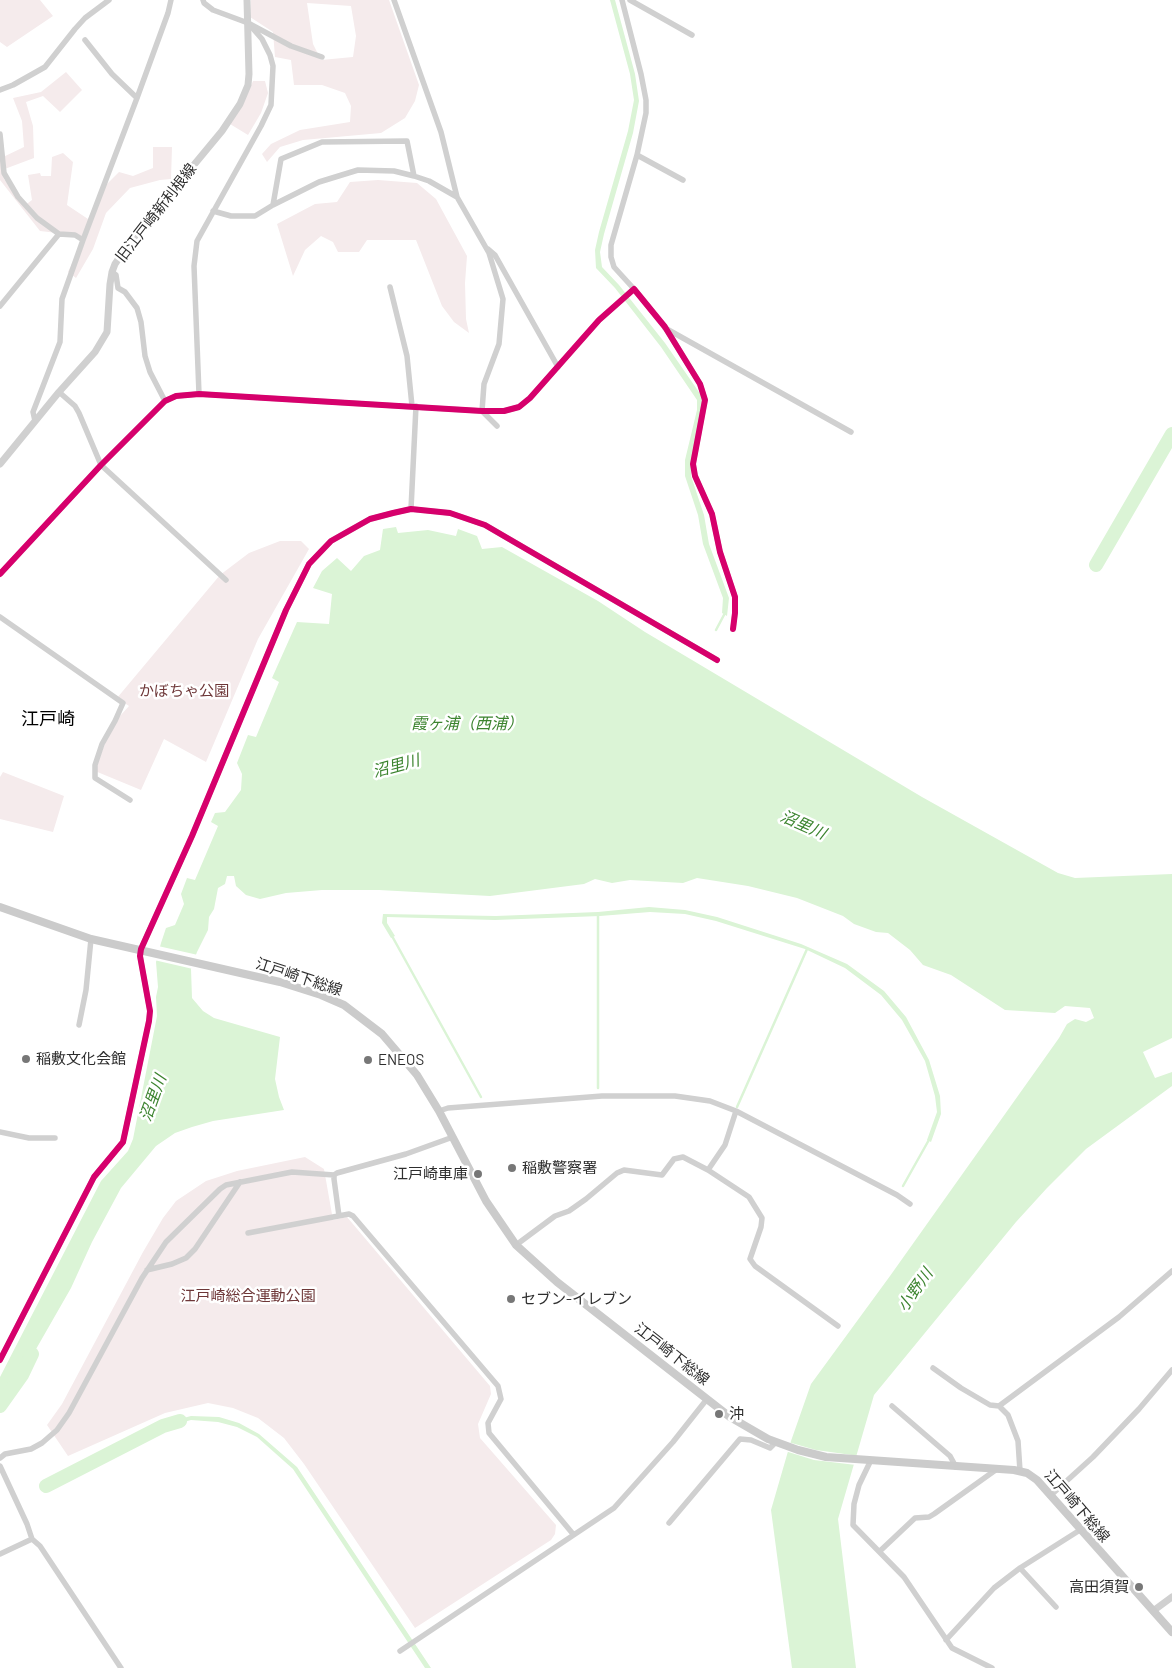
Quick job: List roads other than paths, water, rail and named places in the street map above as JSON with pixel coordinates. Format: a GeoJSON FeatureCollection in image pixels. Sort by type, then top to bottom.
{"type":"FeatureCollection","features":[{"type":"Feature","properties":{"kind":"main road","name":"江戸崎下総線"},"geometry":{"type":"LineString","coordinates":[[0,907],[91,939],[280,982],[344,1005],[368,1022],[394,1047],[417,1075],[439,1111],[486,1201],[516,1244],[557,1282],[707,1399],[743,1426],[784,1446],[826,1457],[1020,1471],[1032,1476],[1172,1632]]}},
{"type":"Feature","properties":{"kind":"street"},"geometry":{"type":"LineString","coordinates":[[0,90],[14,85],[45,67],[85,18],[109,0]]}},
{"type":"Feature","properties":{"kind":"street"},"geometry":{"type":"LineString","coordinates":[[34,421],[33,412],[60,342],[62,299],[168,13],[171,0]]}},
{"type":"Feature","properties":{"kind":"street"},"geometry":{"type":"LineString","coordinates":[[203,0],[204,4],[213,10],[248,23],[291,46],[322,57]]}},
{"type":"Feature","properties":{"kind":"street","name":"旧江戸崎新利根線"},"geometry":{"type":"LineString","coordinates":[[0,464],[34,421],[95,352],[107,332],[112,272],[119,258],[130,242],[222,131],[240,104],[248,85],[249,74],[247,0]]}},
{"type":"Feature","properties":{"kind":"street"},"geometry":{"type":"LineString","coordinates":[[394,0],[441,132],[457,197],[486,248],[502,299],[500,344],[484,384],[482,411],[497,426]]}},
{"type":"Feature","properties":{"kind":"street"},"geometry":{"type":"LineString","coordinates":[[622,0],[646,100],[646,113],[637,155],[611,245],[611,257],[614,267],[665,327],[700,384],[705,400],[693,464],[695,476],[712,514],[720,552],[734,597],[733,629]]}},
{"type":"Feature","properties":{"kind":"street"},"geometry":{"type":"LineString","coordinates":[[630,0],[692,35]]}},
{"type":"Feature","properties":{"kind":"street"},"geometry":{"type":"LineString","coordinates":[[199,394],[194,266],[197,241],[271,105],[272,66],[270,55],[262,39],[248,23]]}},
{"type":"Feature","properties":{"kind":"street"},"geometry":{"type":"LineString","coordinates":[[85,40],[112,74],[137,98]]}},
{"type":"Feature","properties":{"kind":"street"},"geometry":{"type":"LineString","coordinates":[[0,134],[4,173],[18,198],[37,218],[59,234],[75,236],[83,240]]}},
{"type":"Feature","properties":{"kind":"street"},"geometry":{"type":"LineString","coordinates":[[273,205],[282,159],[322,142],[407,141],[414,176]]}},
{"type":"Feature","properties":{"kind":"street"},"geometry":{"type":"LineString","coordinates":[[637,155],[682,180]]}},
{"type":"Feature","properties":{"kind":"street"},"geometry":{"type":"LineString","coordinates":[[213,211],[231,216],[255,216],[320,182],[358,170],[394,171],[414,176],[429,181],[457,197]]}},
{"type":"Feature","properties":{"kind":"street"},"geometry":{"type":"LineString","coordinates":[[0,306],[59,234]]}},
{"type":"Feature","properties":{"kind":"street"},"geometry":{"type":"LineString","coordinates":[[486,248],[495,255],[558,367]]}},
{"type":"Feature","properties":{"kind":"street"},"geometry":{"type":"LineString","coordinates":[[112,272],[116,275],[118,288],[125,292],[137,308],[141,322],[145,356],[150,372],[165,401]]}},
{"type":"Feature","properties":{"kind":"street"},"geometry":{"type":"LineString","coordinates":[[390,287],[407,356],[414,406],[411,509]]}},
{"type":"Feature","properties":{"kind":"street"},"geometry":{"type":"LineString","coordinates":[[0,573],[100,466],[165,401],[176,396],[199,394],[504,411],[519,407],[530,398],[599,320],[634,289]]}},
{"type":"Feature","properties":{"kind":"street"},"geometry":{"type":"LineString","coordinates":[[665,327],[851,432]]}},
{"type":"Feature","properties":{"kind":"street"},"geometry":{"type":"LineString","coordinates":[[59,392],[80,413],[100,466],[226,580]]}},
{"type":"Feature","properties":{"kind":"street"},"geometry":{"type":"LineString","coordinates":[[0,1360],[94,1177],[123,1142],[150,1011],[140,956],[286,610],[310,564],[331,541],[370,519],[411,509],[450,513],[485,525],[717,660]]}},
{"type":"Feature","properties":{"kind":"street"},"geometry":{"type":"LineString","coordinates":[[0,617],[122,703],[115,721],[102,744],[95,765],[95,778],[130,800]]}},
{"type":"Feature","properties":{"kind":"street"},"geometry":{"type":"LineString","coordinates":[[79,1025],[86,990],[91,939]]}},
{"type":"Feature","properties":{"kind":"street"},"geometry":{"type":"LineString","coordinates":[[439,1111],[448,1108],[602,1096],[675,1096],[697,1098],[736,1111],[897,1195],[910,1204]]}},
{"type":"Feature","properties":{"kind":"street"},"geometry":{"type":"LineString","coordinates":[[708,1170],[725,1145],[736,1111]]}},
{"type":"Feature","properties":{"kind":"street"},"geometry":{"type":"LineString","coordinates":[[0,1132],[29,1138],[56,1138]]}},
{"type":"Feature","properties":{"kind":"street"},"geometry":{"type":"LineString","coordinates":[[0,1458],[5,1454],[31,1448],[42,1443],[57,1430],[64,1421],[147,1270],[166,1242],[220,1188],[226,1185],[292,1172],[334,1176],[337,1173],[406,1154],[453,1137]]}},
{"type":"Feature","properties":{"kind":"street"},"geometry":{"type":"LineString","coordinates":[[516,1244],[554,1216],[569,1211],[617,1173],[624,1170],[662,1175],[674,1159],[682,1157],[708,1170],[749,1197],[762,1218],[761,1227],[750,1259],[755,1266],[838,1326]]}},
{"type":"Feature","properties":{"kind":"street"},"geometry":{"type":"LineString","coordinates":[[334,1176],[340,1216]]}},
{"type":"Feature","properties":{"kind":"street"},"geometry":{"type":"LineString","coordinates":[[147,1270],[172,1264],[186,1258],[195,1249],[240,1182]]}},
{"type":"Feature","properties":{"kind":"street"},"geometry":{"type":"LineString","coordinates":[[248,1234],[349,1214],[355,1217],[498,1386],[501,1399],[488,1423],[489,1433],[573,1534]]}},
{"type":"Feature","properties":{"kind":"street"},"geometry":{"type":"LineString","coordinates":[[933,1368],[961,1388],[990,1405],[1000,1406],[1119,1317],[1172,1271]]}},
{"type":"Feature","properties":{"kind":"street"},"geometry":{"type":"LineString","coordinates":[[1050,1496],[1093,1458],[1139,1410],[1172,1370]]}},
{"type":"Feature","properties":{"kind":"street"},"geometry":{"type":"LineString","coordinates":[[400,1651],[614,1508],[673,1442],[707,1399]]}},
{"type":"Feature","properties":{"kind":"street"},"geometry":{"type":"LineString","coordinates":[[892,1406],[950,1456],[956,1467]]}},
{"type":"Feature","properties":{"kind":"street"},"geometry":{"type":"LineString","coordinates":[[1000,1406],[1008,1415],[1018,1441],[1020,1471]]}},
{"type":"Feature","properties":{"kind":"street"},"geometry":{"type":"LineString","coordinates":[[669,1523],[740,1439],[751,1440],[770,1448],[776,1442]]}},
{"type":"Feature","properties":{"kind":"street"},"geometry":{"type":"LineString","coordinates":[[869,1460],[854,1504],[853,1525],[904,1577],[952,1648],[992,1668]]}},
{"type":"Feature","properties":{"kind":"street"},"geometry":{"type":"LineString","coordinates":[[0,1466],[32,1539],[40,1546],[121,1668]]}},
{"type":"Feature","properties":{"kind":"street"},"geometry":{"type":"LineString","coordinates":[[880,1551],[915,1518],[929,1517],[934,1514],[996,1469]]}},
{"type":"Feature","properties":{"kind":"street"},"geometry":{"type":"LineString","coordinates":[[946,1640],[994,1588],[1020,1568],[1080,1530]]}},
{"type":"Feature","properties":{"kind":"street"},"geometry":{"type":"LineString","coordinates":[[0,1554],[32,1539]]}},
{"type":"Feature","properties":{"kind":"street"},"geometry":{"type":"LineString","coordinates":[[1020,1568],[1056,1607]]}},
{"type":"Feature","properties":{"kind":"street"},"geometry":{"type":"LineString","coordinates":[[1153,1611],[1172,1597]]}},
{"type":"Feature","properties":{"kind":"water"},"geometry":{"type":"Polygon","coordinates":[[[610,0],[615,0],[635,74],[639,101],[633,133],[604,234],[600,252],[602,267],[619,285],[665,343],[703,398],[691,461],[691,476],[704,515],[709,544],[729,598],[727,616],[722,613],[723,598],[703,544],[698,515],[685,476],[685,460],[697,410],[697,400],[661,347],[615,288],[596,268],[595,250],[599,232],[628,131],[634,100],[630,74],[610,0]]]}},
{"type":"Feature","properties":{"kind":"water","name":"霞ヶ浦（西浦）"},"geometry":{"type":"Polygon","coordinates":[[[396,527],[398,533],[428,530],[456,536],[458,529],[477,536],[482,549],[502,547],[598,601],[645,632],[922,797],[1058,873],[1075,878],[1172,874],[1172,1038],[1143,1052],[1155,1078],[1172,1072],[1172,1086],[1086,1149],[1047,1188],[1016,1222],[874,1395],[838,1519],[856,1668],[792,1668],[771,1510],[791,1441],[811,1384],[890,1276],[1059,1038],[1067,1024],[1075,1019],[1086,1022],[1094,1018],[1090,1008],[1065,1006],[1055,1013],[1005,1010],[951,975],[923,965],[910,950],[888,933],[876,932],[854,924],[843,916],[797,898],[748,886],[697,878],[683,883],[630,880],[612,883],[595,879],[584,884],[490,896],[379,890],[322,890],[286,893],[260,899],[246,895],[236,886],[234,876],[227,876],[225,884],[218,888],[214,909],[209,917],[208,930],[191,969],[192,998],[203,1011],[214,1018],[280,1037],[275,1079],[284,1110],[213,1121],[175,1133],[156,1146],[121,1188],[92,1242],[71,1288],[0,1412],[0,1377],[101,1181],[128,1151],[133,1139],[157,1016],[156,997],[158,987],[156,962],[161,943],[166,928],[175,925],[184,904],[181,894],[187,878],[195,880],[218,826],[211,822],[215,813],[225,812],[241,790],[242,774],[237,763],[248,735],[256,737],[279,682],[272,678],[297,622],[329,624],[332,594],[313,588],[322,571],[337,558],[351,571],[364,556],[380,550],[383,529],[396,527]]]}},
{"type":"Feature","properties":{"kind":"water"},"geometry":{"type":"Polygon","coordinates":[[[649,907],[685,910],[717,917],[801,944],[847,964],[884,991],[906,1017],[929,1060],[940,1096],[941,1114],[931,1142],[927,1140],[937,1112],[935,1096],[925,1061],[902,1020],[881,995],[845,968],[805,949],[716,921],[685,914],[650,912],[495,920],[387,917],[387,923],[395,936],[391,938],[382,923],[383,914],[496,916],[598,912],[649,907]]]}},
{"type":"Feature","properties":{"kind":"water"},"geometry":{"type":"Polygon","coordinates":[[[191,1416],[219,1417],[239,1423],[259,1434],[297,1467],[431,1668],[425,1668],[293,1469],[257,1437],[237,1427],[218,1422],[191,1420],[164,1428],[164,1423],[191,1416]]]}},
{"type":"Feature","properties":{"kind":"waterway"},"geometry":{"type":"LineString","coordinates":[[1096,565],[1172,434]]}},
{"type":"Feature","properties":{"kind":"waterway"},"geometry":{"type":"LineString","coordinates":[[716,630],[725,613]]}},
{"type":"Feature","properties":{"kind":"waterway"},"geometry":{"type":"LineString","coordinates":[[598,914],[598,1088]]}},
{"type":"Feature","properties":{"kind":"waterway"},"geometry":{"type":"LineString","coordinates":[[392,936],[481,1097]]}},
{"type":"Feature","properties":{"kind":"waterway"},"geometry":{"type":"LineString","coordinates":[[737,1107],[807,949]]}},
{"type":"Feature","properties":{"kind":"waterway"},"geometry":{"type":"LineString","coordinates":[[903,1186],[930,1138]]}},
{"type":"Feature","properties":{"kind":"waterway","name":"沼里川"},"geometry":{"type":"LineString","coordinates":[[0,1406],[22,1375],[32,1354]]}},
{"type":"Feature","properties":{"kind":"waterway"},"geometry":{"type":"LineString","coordinates":[[46,1486],[163,1426],[180,1421]]}},
{"type":"Feature","properties":{"kind":"place","name":"稲敷文化会館"},"geometry":{"type":"Point","coordinates":[26,1059]}},
{"type":"Feature","properties":{"kind":"place","name":"ENEOS"},"geometry":{"type":"Point","coordinates":[368,1060]}},
{"type":"Feature","properties":{"kind":"place","name":"稲敷警察署"},"geometry":{"type":"Point","coordinates":[512,1168]}},
{"type":"Feature","properties":{"kind":"place","name":"江戸崎車庫"},"geometry":{"type":"Point","coordinates":[478,1174]}},
{"type":"Feature","properties":{"kind":"place","name":"セブン-イレブン"},"geometry":{"type":"Point","coordinates":[511,1299]}},
{"type":"Feature","properties":{"kind":"place","name":"沖"},"geometry":{"type":"Point","coordinates":[719,1414]}},
{"type":"Feature","properties":{"kind":"place","name":"高田須賀"},"geometry":{"type":"Point","coordinates":[1139,1587]}},
{"type":"Feature","properties":{"kind":"district","name":"江戸崎"},"geometry":{"type":"Point","coordinates":[48,719]}},
{"type":"Feature","properties":{"kind":"park label","name":"かぼちゃ公園"},"geometry":{"type":"Point","coordinates":[184,691]}},
{"type":"Feature","properties":{"kind":"park label","name":"江戸崎総合運動公園"},"geometry":{"type":"Point","coordinates":[248,1296]}},
{"type":"Feature","properties":{"kind":"water label","name":"小野川"},"geometry":{"type":"Point","coordinates":[915,1290]}}]}
